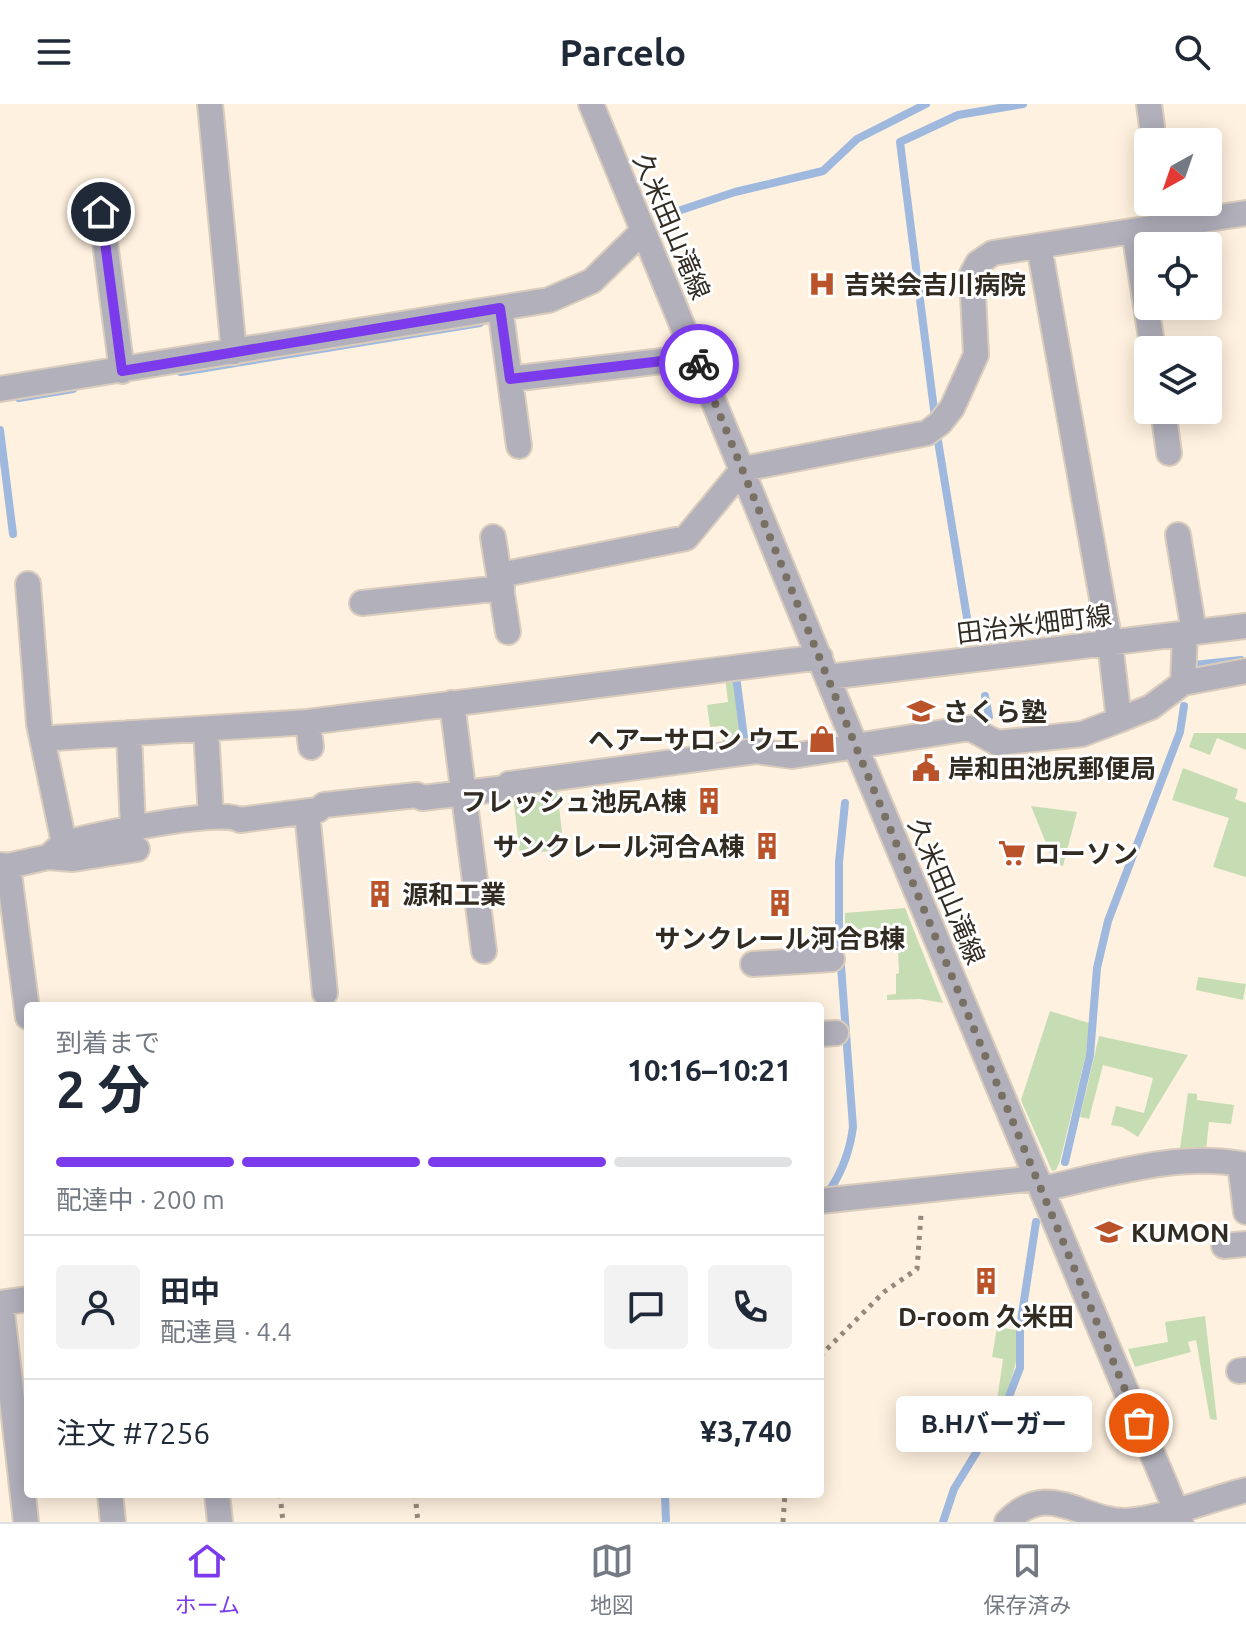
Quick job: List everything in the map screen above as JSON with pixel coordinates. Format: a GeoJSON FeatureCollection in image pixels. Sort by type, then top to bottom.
{"type":"FeatureCollection","features":[{"type":"Feature","properties":{"kind":"street"},"geometry":{"type":"LineString","coordinates":[[210,104],[234,352]]}},
{"type":"Feature","properties":{"kind":"street","name":"久米田山滝線"},"geometry":{"type":"LineString","coordinates":[[591,104],[1178,1516]]}},
{"type":"Feature","properties":{"kind":"street"},"geometry":{"type":"LineString","coordinates":[[1149,105],[1152,128]]}},
{"type":"Feature","properties":{"kind":"street"},"geometry":{"type":"LineString","coordinates":[[101,212],[122,371]]}},
{"type":"Feature","properties":{"kind":"street"},"geometry":{"type":"LineString","coordinates":[[1222,213],[1246,213]]}},
{"type":"Feature","properties":{"kind":"street"},"geometry":{"type":"LineString","coordinates":[[362,603],[501,582],[686,538],[743,469],[933,428],[952,408],[976,355],[972,274],[978,263],[993,253],[1134,231],[1160,216]]}},
{"type":"Feature","properties":{"kind":"street"},"geometry":{"type":"LineString","coordinates":[[0,389],[549,300],[592,281],[643,231]]}},
{"type":"Feature","properties":{"kind":"street"},"geometry":{"type":"LineString","coordinates":[[1134,231],[1151,336]]}},
{"type":"Feature","properties":{"kind":"street"},"geometry":{"type":"LineString","coordinates":[[1039,246],[1110,643],[1119,720]]}},
{"type":"Feature","properties":{"kind":"street"},"geometry":{"type":"LineString","coordinates":[[500,308],[519,446]]}},
{"type":"Feature","properties":{"kind":"street"},"geometry":{"type":"LineString","coordinates":[[510,379],[696,357]]}},
{"type":"Feature","properties":{"kind":"street"},"geometry":{"type":"LineString","coordinates":[[1165,424],[1169,453]]}},
{"type":"Feature","properties":{"kind":"street"},"geometry":{"type":"LineString","coordinates":[[1178,535],[1190,633],[1183,683]]}},
{"type":"Feature","properties":{"kind":"street"},"geometry":{"type":"LineString","coordinates":[[493,537],[508,632]]}},
{"type":"Feature","properties":{"kind":"street"},"geometry":{"type":"LineString","coordinates":[[28,584],[39,724],[56,850]]}},
{"type":"Feature","properties":{"kind":"street","name":"田治米畑町線"},"geometry":{"type":"LineString","coordinates":[[54,738],[308,722],[452,703],[1110,643],[1246,626]]}},
{"type":"Feature","properties":{"kind":"street"},"geometry":{"type":"LineString","coordinates":[[26,1002],[4,865],[56,850],[135,839],[211,817],[234,816],[240,820],[313,811],[324,805],[506,788],[509,784],[756,751],[792,756],[978,733],[997,743],[1082,734],[1151,707],[1183,683],[1246,671]]}},
{"type":"Feature","properties":{"kind":"street"},"geometry":{"type":"LineString","coordinates":[[452,703],[484,951]]}},
{"type":"Feature","properties":{"kind":"street"},"geometry":{"type":"LineString","coordinates":[[308,722],[311,747]]}},
{"type":"Feature","properties":{"kind":"street"},"geometry":{"type":"LineString","coordinates":[[206,729],[211,817]]}},
{"type":"Feature","properties":{"kind":"street"},"geometry":{"type":"LineString","coordinates":[[129,733],[135,839]]}},
{"type":"Feature","properties":{"kind":"street"},"geometry":{"type":"LineString","coordinates":[[313,811],[325,993]]}},
{"type":"Feature","properties":{"kind":"street"},"geometry":{"type":"LineString","coordinates":[[753,964],[832,959]]}},
{"type":"Feature","properties":{"kind":"street"},"geometry":{"type":"LineString","coordinates":[[824,1201],[923,1190],[1039,1183],[1190,1161],[1243,1164],[1246,1212]]}},
{"type":"Feature","properties":{"kind":"street"},"geometry":{"type":"LineString","coordinates":[[24,1300],[0,1303],[26,1522]]}},
{"type":"Feature","properties":{"kind":"street"},"geometry":{"type":"LineString","coordinates":[[1007,1522],[1025,1507],[1047,1501],[1098,1518],[1125,1521],[1178,1516],[1246,1490]]}},
{"type":"Feature","properties":{"kind":"street"},"geometry":{"type":"LineString","coordinates":[[110,1498],[113,1522]]}},
{"type":"Feature","properties":{"kind":"street"},"geometry":{"type":"LineString","coordinates":[[217,1498],[220,1522]]}},
{"type":"Feature","properties":{"kind":"path"},"geometry":{"type":"LineString","coordinates":[[824,1352],[884,1292],[917,1269],[923,1190]]}},
{"type":"Feature","properties":{"kind":"path"},"geometry":{"type":"LineString","coordinates":[[280,1498],[283,1522]]}},
{"type":"Feature","properties":{"kind":"path"},"geometry":{"type":"LineString","coordinates":[[415,1498],[418,1522]]}},
{"type":"Feature","properties":{"kind":"path"},"geometry":{"type":"LineString","coordinates":[[783,1522],[785,1498]]}},
{"type":"Feature","properties":{"kind":"green space"},"geometry":{"type":"Polygon","coordinates":[[[733,675],[742,742],[723,745],[721,726],[710,727],[707,705],[728,702],[725,677],[733,675]]]}},
{"type":"Feature","properties":{"kind":"green space"},"geometry":{"type":"Polygon","coordinates":[[[1194,733],[1246,733],[1246,750],[1217,738],[1210,755],[1189,747],[1194,733]]]}},
{"type":"Feature","properties":{"kind":"green space"},"geometry":{"type":"Polygon","coordinates":[[[1183,768],[1238,789],[1235,799],[1246,803],[1246,877],[1213,867],[1229,818],[1172,800],[1183,768]]]}},
{"type":"Feature","properties":{"kind":"green space"},"geometry":{"type":"Polygon","coordinates":[[[557,790],[564,849],[520,855],[513,796],[557,790]]]}},
{"type":"Feature","properties":{"kind":"green space"},"geometry":{"type":"Polygon","coordinates":[[[1031,806],[1077,812],[1063,866],[1054,863],[1031,806]]]}},
{"type":"Feature","properties":{"kind":"green space"},"geometry":{"type":"Polygon","coordinates":[[[905,908],[943,1003],[920,999],[887,1000],[887,995],[896,994],[896,974],[899,973],[897,928],[880,928],[880,938],[861,938],[861,929],[845,929],[845,913],[905,908]]]}},
{"type":"Feature","properties":{"kind":"green space"},"geometry":{"type":"Polygon","coordinates":[[[1198,977],[1246,984],[1243,1000],[1196,990],[1198,977]]]}},
{"type":"Feature","properties":{"kind":"green space"},"geometry":{"type":"Polygon","coordinates":[[[1050,1011],[1089,1023],[1086,1054],[1060,1161],[1056,1170],[1052,1171],[1021,1100],[1050,1011]]]}},
{"type":"Feature","properties":{"kind":"green space"},"geometry":{"type":"Polygon","coordinates":[[[1099,1036],[1188,1055],[1138,1137],[1122,1127],[1111,1125],[1116,1106],[1144,1113],[1153,1078],[1103,1065],[1089,1119],[1080,1117],[1099,1036]]]}},
{"type":"Feature","properties":{"kind":"green space"},"geometry":{"type":"Polygon","coordinates":[[[1188,1093],[1197,1094],[1197,1100],[1234,1105],[1231,1124],[1209,1122],[1206,1150],[1180,1148],[1188,1093]]]}},
{"type":"Feature","properties":{"kind":"green space"},"geometry":{"type":"Polygon","coordinates":[[[1205,1316],[1217,1420],[1210,1419],[1196,1340],[1188,1342],[1191,1352],[1135,1367],[1128,1349],[1168,1342],[1165,1322],[1205,1316]]]}},
{"type":"Feature","properties":{"kind":"green space"},"geometry":{"type":"Polygon","coordinates":[[[997,1327],[1017,1330],[1018,1340],[1015,1367],[1003,1402],[997,1401],[1003,1359],[992,1357],[997,1327]]]}},
{"type":"Feature","properties":{"kind":"waterway"},"geometry":{"type":"LineString","coordinates":[[661,223],[681,210],[735,192],[823,171],[857,139],[926,104]]}},
{"type":"Feature","properties":{"kind":"waterway"},"geometry":{"type":"LineString","coordinates":[[969,630],[938,441],[900,142],[958,115],[1023,104]]}},
{"type":"Feature","properties":{"kind":"waterway"},"geometry":{"type":"LineString","coordinates":[[181,372],[480,323]]}},
{"type":"Feature","properties":{"kind":"waterway"},"geometry":{"type":"LineString","coordinates":[[19,398],[73,389]]}},
{"type":"Feature","properties":{"kind":"waterway"},"geometry":{"type":"LineString","coordinates":[[0,430],[13,534]]}},
{"type":"Feature","properties":{"kind":"waterway"},"geometry":{"type":"LineString","coordinates":[[1194,665],[1241,660]]}},
{"type":"Feature","properties":{"kind":"waterway"},"geometry":{"type":"LineString","coordinates":[[736,676],[745,745]]}},
{"type":"Feature","properties":{"kind":"waterway"},"geometry":{"type":"LineString","coordinates":[[978,731],[989,717],[985,696]]}},
{"type":"Feature","properties":{"kind":"waterway"},"geometry":{"type":"LineString","coordinates":[[1065,1162],[1090,1055],[1097,968],[1108,921],[1180,732],[1184,706]]}},
{"type":"Feature","properties":{"kind":"waterway"},"geometry":{"type":"LineString","coordinates":[[831,1188],[846,1159],[853,1127],[839,939],[839,862],[845,803]]}},
{"type":"Feature","properties":{"kind":"waterway"},"geometry":{"type":"LineString","coordinates":[[943,1522],[954,1489],[1006,1404],[1020,1368],[1020,1327],[1036,1222]]}},
{"type":"Feature","properties":{"kind":"waterway"},"geometry":{"type":"LineString","coordinates":[[665,1498],[666,1522]]}},
{"type":"Feature","properties":{"kind":"way so far"},"geometry":{"type":"LineString","coordinates":[[699,364],[1139,1423]]}},
{"type":"Feature","properties":{"kind":"place","name":"吉栄会吉川病院"},"geometry":{"type":"Point","coordinates":[822,284]}},
{"type":"Feature","properties":{"kind":"place","name":"さくら塾"},"geometry":{"type":"Point","coordinates":[921,711]}},
{"type":"Feature","properties":{"kind":"place","name":"ヘアーサロン ウエ"},"geometry":{"type":"Point","coordinates":[822,739]}},
{"type":"Feature","properties":{"kind":"place","name":"岸和田池尻郵便局"},"geometry":{"type":"Point","coordinates":[926,768]}},
{"type":"Feature","properties":{"kind":"place","name":"フレッシュ池尻A棟"},"geometry":{"type":"Point","coordinates":[709,801]}},
{"type":"Feature","properties":{"kind":"place","name":"サンクレール河合A棟"},"geometry":{"type":"Point","coordinates":[767,846]}},
{"type":"Feature","properties":{"kind":"place","name":"ローソン"},"geometry":{"type":"Point","coordinates":[1012,853]}},
{"type":"Feature","properties":{"kind":"place","name":"源和工業"},"geometry":{"type":"Point","coordinates":[380,894]}},
{"type":"Feature","properties":{"kind":"place","name":"サンクレール河合B棟"},"geometry":{"type":"Point","coordinates":[780,903]}},
{"type":"Feature","properties":{"kind":"place","name":"KUMON"},"geometry":{"type":"Point","coordinates":[1109,1232]}},
{"type":"Feature","properties":{"kind":"place","name":"D-room 久米田"},"geometry":{"type":"Point","coordinates":[986,1281]}},
{"type":"Feature","properties":{"kind":"place","name":"B.Hバーガー"},"geometry":{"type":"Point","coordinates":[1139,1423]}},
{"type":"Feature","properties":{"kind":"route"},"geometry":{"type":"LineString","coordinates":[[101,212],[122,371],[500,308],[510,379],[696,357],[699,364]]}}]}
